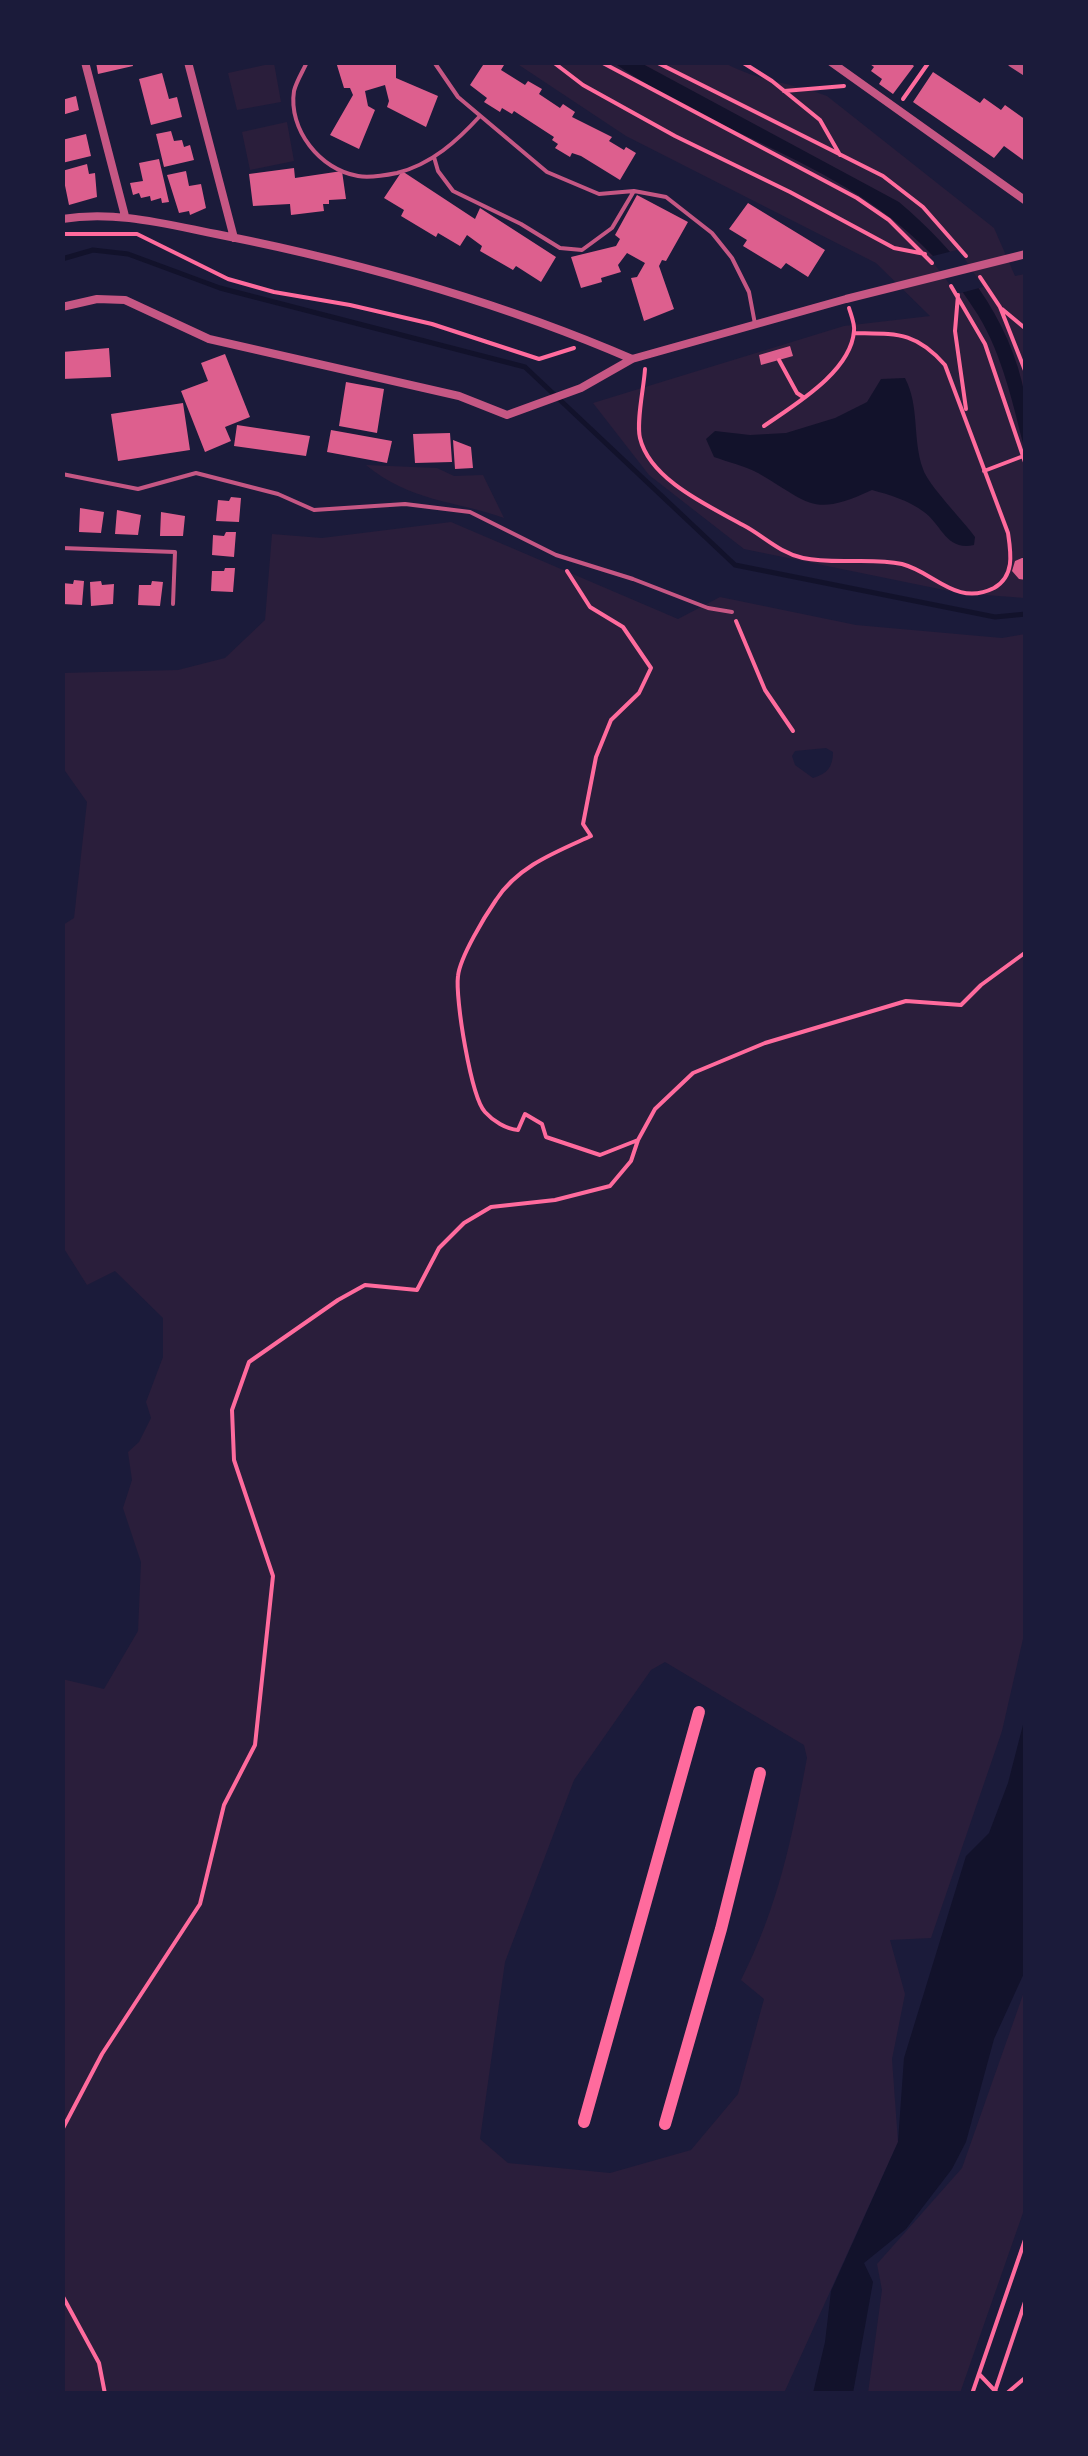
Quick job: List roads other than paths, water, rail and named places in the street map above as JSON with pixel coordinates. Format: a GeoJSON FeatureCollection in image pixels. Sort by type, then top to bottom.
{"type":"FeatureCollection","features":[{"type":"Feature","properties":{"kind":"highway"},"geometry":{"type":"LineString","coordinates":[[584,2122],[699,1712]]}},
{"type":"Feature","properties":{"kind":"highway"},"geometry":{"type":"LineString","coordinates":[[665,2124],[721,1929],[760,1772]]}},
{"type":"Feature","properties":{"kind":"street"},"geometry":{"type":"LineString","coordinates":[[85,62],[125,216]]}},
{"type":"Feature","properties":{"kind":"street"},"geometry":{"type":"LineString","coordinates":[[188,62],[234,238]]}},
{"type":"Feature","properties":{"kind":"street"},"geometry":{"type":"LineString","coordinates":[[832,62],[1026,201]]}},
{"type":"Feature","properties":{"kind":"street"},"geometry":{"type":"LineString","coordinates":[[1012,62],[1026,71]]}},
{"type":"Feature","properties":{"kind":"street"},"geometry":{"type":"LineString","coordinates":[[62,219],[125,216],[394,275],[506,310],[632,358]]}},
{"type":"Feature","properties":{"kind":"street"},"geometry":{"type":"LineString","coordinates":[[62,307],[97,299],[125,300],[210,339],[459,396],[499,413],[516,412],[581,388],[632,358],[1024,254]]}},
{"type":"Feature","properties":{"kind":"lane"},"geometry":{"type":"LineString","coordinates":[[307,62],[294,90],[296,127],[325,162],[358,176],[397,173],[434,157],[460,138],[480,116]]}},
{"type":"Feature","properties":{"kind":"lane"},"geometry":{"type":"LineString","coordinates":[[434,62],[458,97],[548,172],[598,194],[634,191],[666,197],[712,233],[732,258],[748,292],[755,324]]}},
{"type":"Feature","properties":{"kind":"lane"},"geometry":{"type":"LineString","coordinates":[[434,157],[452,192],[521,224],[560,248],[582,250],[612,228],[634,191]]}},
{"type":"Feature","properties":{"kind":"lane"},"geometry":{"type":"LineString","coordinates":[[62,474],[138,489],[196,472],[278,494],[314,510],[405,504],[470,512],[556,555],[708,608],[732,612]]}},
{"type":"Feature","properties":{"kind":"lane"},"geometry":{"type":"LineString","coordinates":[[62,548],[176,552],[172,604]]}},
{"type":"Feature","properties":{"kind":"waterway"},"geometry":{"type":"LineString","coordinates":[[62,259],[93,250],[128,254],[220,288],[525,367],[735,565],[995,617],[1026,614]]}}]}
